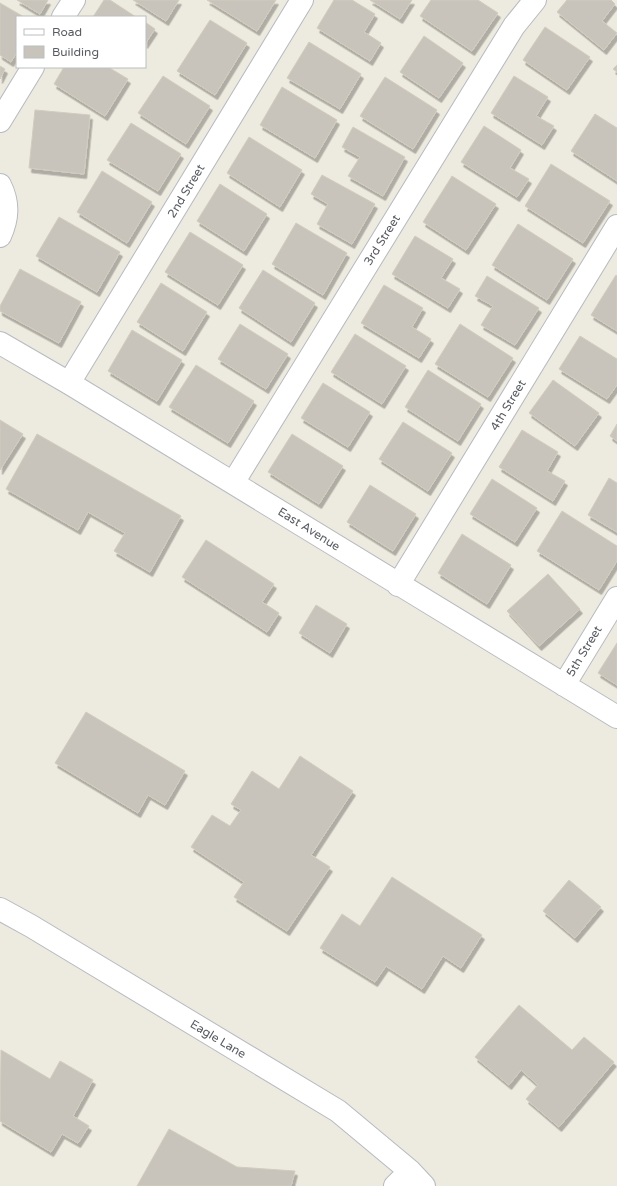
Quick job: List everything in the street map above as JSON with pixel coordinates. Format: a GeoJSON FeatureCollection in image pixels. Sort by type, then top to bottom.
{"type":"FeatureCollection","features":[{"type":"Feature","properties":{"kind":"street"},"geometry":{"type":"LineString","coordinates":[[64,16],[74,0]]}},
{"type":"Feature","properties":{"kind":"street","name":"2nd Street"},"geometry":{"type":"LineString","coordinates":[[70,383],[302,0]]}},
{"type":"Feature","properties":{"kind":"street","name":"3rd Street"},"geometry":{"type":"LineString","coordinates":[[233,483],[514,26],[535,0]]}},
{"type":"Feature","properties":{"kind":"street"},"geometry":{"type":"LineString","coordinates":[[0,121],[32,68]]}},
{"type":"Feature","properties":{"kind":"street"},"geometry":{"type":"LineString","coordinates":[[0,185],[7,199],[5,225],[0,236]]}},
{"type":"Feature","properties":{"kind":"street","name":"4th Street"},"geometry":{"type":"LineString","coordinates":[[398,585],[617,226]]}},
{"type":"Feature","properties":{"kind":"street","name":"East Avenue"},"geometry":{"type":"LineString","coordinates":[[0,343],[70,383],[398,585],[617,717]]}},
{"type":"Feature","properties":{"kind":"street","name":"5th Street"},"geometry":{"type":"LineString","coordinates":[[564,685],[617,598]]}},
{"type":"Feature","properties":{"kind":"street","name":"Eagle Lane"},"geometry":{"type":"LineString","coordinates":[[0,909],[31,926],[338,1111],[410,1181]]}},
{"type":"Feature","properties":{"kind":"building"},"geometry":{"type":"Polygon","coordinates":[[[17,0],[48,0],[40,14],[17,0]]]}},
{"type":"Feature","properties":{"kind":"building"},"geometry":{"type":"Polygon","coordinates":[[[104,0],[110,0],[134,16],[94,16],[104,0]]]}},
{"type":"Feature","properties":{"kind":"building"},"geometry":{"type":"Polygon","coordinates":[[[133,0],[179,0],[166,21],[133,0]]]}},
{"type":"Feature","properties":{"kind":"building"},"geometry":{"type":"Polygon","coordinates":[[[207,0],[276,0],[257,31],[207,0]]]}},
{"type":"Feature","properties":{"kind":"building"},"geometry":{"type":"Polygon","coordinates":[[[334,0],[352,0],[375,14],[364,32],[381,43],[370,61],[317,28],[334,0]]]}},
{"type":"Feature","properties":{"kind":"building"},"geometry":{"type":"Polygon","coordinates":[[[370,0],[412,0],[400,19],[370,0]]]}},
{"type":"Feature","properties":{"kind":"building"},"geometry":{"type":"Polygon","coordinates":[[[431,0],[478,0],[498,13],[472,51],[420,16],[431,0]]]}},
{"type":"Feature","properties":{"kind":"building"},"geometry":{"type":"Polygon","coordinates":[[[567,0],[611,0],[615,4],[602,21],[617,33],[604,50],[557,12],[567,0]]]}},
{"type":"Feature","properties":{"kind":"building"},"geometry":{"type":"Polygon","coordinates":[[[0,3],[22,16],[16,16],[16,54],[11,62],[0,55],[0,3]]]}},
{"type":"Feature","properties":{"kind":"building"},"geometry":{"type":"Polygon","coordinates":[[[210,20],[247,43],[215,95],[177,71],[210,20]]]}},
{"type":"Feature","properties":{"kind":"building"},"geometry":{"type":"Polygon","coordinates":[[[146,23],[155,29],[146,42],[146,23]]]}},
{"type":"Feature","properties":{"kind":"building"},"geometry":{"type":"Polygon","coordinates":[[[545,27],[590,57],[567,90],[523,60],[545,27]]]}},
{"type":"Feature","properties":{"kind":"building"},"geometry":{"type":"Polygon","coordinates":[[[424,36],[463,63],[439,98],[400,72],[424,36]]]}},
{"type":"Feature","properties":{"kind":"building"},"geometry":{"type":"Polygon","coordinates":[[[309,42],[361,74],[340,109],[287,78],[309,42]]]}},
{"type":"Feature","properties":{"kind":"building"},"geometry":{"type":"Polygon","coordinates":[[[617,65],[617,72],[613,69],[617,65]]]}},
{"type":"Feature","properties":{"kind":"building"},"geometry":{"type":"Polygon","coordinates":[[[0,66],[5,69],[0,79],[0,66]]]}},
{"type":"Feature","properties":{"kind":"building"},"geometry":{"type":"Polygon","coordinates":[[[63,68],[110,68],[128,79],[105,116],[54,84],[63,68]]]}},
{"type":"Feature","properties":{"kind":"building"},"geometry":{"type":"Polygon","coordinates":[[[163,76],[210,106],[186,144],[138,113],[163,76]]]}},
{"type":"Feature","properties":{"kind":"building"},"geometry":{"type":"Polygon","coordinates":[[[514,76],[548,97],[536,116],[554,126],[542,145],[491,113],[514,76]]]}},
{"type":"Feature","properties":{"kind":"building"},"geometry":{"type":"Polygon","coordinates":[[[385,77],[437,110],[413,149],[360,116],[385,77]]]}},
{"type":"Feature","properties":{"kind":"building"},"geometry":{"type":"Polygon","coordinates":[[[282,87],[337,120],[315,158],[260,125],[282,87]]]}},
{"type":"Feature","properties":{"kind":"building"},"geometry":{"type":"Polygon","coordinates":[[[35,110],[90,115],[84,174],[29,168],[35,110]]]}},
{"type":"Feature","properties":{"kind":"building"},"geometry":{"type":"Polygon","coordinates":[[[595,114],[617,128],[617,181],[571,151],[595,114]]]}},
{"type":"Feature","properties":{"kind":"building"},"geometry":{"type":"Polygon","coordinates":[[[131,123],[181,154],[158,191],[107,160],[131,123]]]}},
{"type":"Feature","properties":{"kind":"building"},"geometry":{"type":"Polygon","coordinates":[[[484,126],[521,150],[510,168],[529,179],[517,197],[461,162],[484,126]]]}},
{"type":"Feature","properties":{"kind":"building"},"geometry":{"type":"Polygon","coordinates":[[[353,127],[405,157],[383,196],[348,176],[360,157],[342,147],[353,127]]]}},
{"type":"Feature","properties":{"kind":"building"},"geometry":{"type":"Polygon","coordinates":[[[249,137],[302,170],[280,207],[227,173],[249,137]]]}},
{"type":"Feature","properties":{"kind":"building"},"geometry":{"type":"Polygon","coordinates":[[[551,164],[610,201],[583,243],[525,206],[551,164]]]}},
{"type":"Feature","properties":{"kind":"building"},"geometry":{"type":"Polygon","coordinates":[[[102,171],[152,202],[127,243],[77,212],[102,171]]]}},
{"type":"Feature","properties":{"kind":"building"},"geometry":{"type":"Polygon","coordinates":[[[322,175],[375,204],[352,244],[317,224],[328,204],[311,194],[322,175]]]}},
{"type":"Feature","properties":{"kind":"building"},"geometry":{"type":"Polygon","coordinates":[[[452,176],[496,204],[466,250],[423,222],[452,176]]]}},
{"type":"Feature","properties":{"kind":"building"},"geometry":{"type":"Polygon","coordinates":[[[220,184],[267,214],[244,251],[197,221],[220,184]]]}},
{"type":"Feature","properties":{"kind":"building"},"geometry":{"type":"Polygon","coordinates":[[[59,217],[120,252],[97,292],[36,256],[59,217]]]}},
{"type":"Feature","properties":{"kind":"building"},"geometry":{"type":"Polygon","coordinates":[[[296,223],[347,253],[323,295],[272,264],[296,223]]]}},
{"type":"Feature","properties":{"kind":"building"},"geometry":{"type":"Polygon","coordinates":[[[518,224],[573,259],[547,300],[492,265],[518,224]]]}},
{"type":"Feature","properties":{"kind":"building"},"geometry":{"type":"Polygon","coordinates":[[[190,232],[243,265],[218,305],[165,272],[190,232]]]}},
{"type":"Feature","properties":{"kind":"building"},"geometry":{"type":"Polygon","coordinates":[[[415,236],[453,259],[441,278],[460,289],[448,308],[392,274],[415,236]]]}},
{"type":"Feature","properties":{"kind":"building"},"geometry":{"type":"Polygon","coordinates":[[[20,269],[81,302],[59,343],[0,311],[0,306],[20,269]]]}},
{"type":"Feature","properties":{"kind":"building"},"geometry":{"type":"Polygon","coordinates":[[[263,270],[315,303],[291,342],[239,308],[263,270]]]}},
{"type":"Feature","properties":{"kind":"building"},"geometry":{"type":"Polygon","coordinates":[[[616,275],[617,276],[617,331],[591,315],[616,275]]]}},
{"type":"Feature","properties":{"kind":"building"},"geometry":{"type":"Polygon","coordinates":[[[487,276],[539,308],[515,345],[481,325],[493,306],[475,296],[487,276]]]}},
{"type":"Feature","properties":{"kind":"building"},"geometry":{"type":"Polygon","coordinates":[[[161,283],[207,312],[183,351],[137,322],[161,283]]]}},
{"type":"Feature","properties":{"kind":"building"},"geometry":{"type":"Polygon","coordinates":[[[384,285],[423,308],[412,327],[431,339],[419,358],[361,323],[384,285]]]}},
{"type":"Feature","properties":{"kind":"building"},"geometry":{"type":"Polygon","coordinates":[[[240,324],[288,354],[266,389],[218,359],[240,324]]]}},
{"type":"Feature","properties":{"kind":"building"},"geometry":{"type":"Polygon","coordinates":[[[460,324],[513,358],[488,397],[435,364],[460,324]]]}},
{"type":"Feature","properties":{"kind":"building"},"geometry":{"type":"Polygon","coordinates":[[[132,330],[182,360],[157,401],[108,371],[132,330]]]}},
{"type":"Feature","properties":{"kind":"building"},"geometry":{"type":"Polygon","coordinates":[[[355,334],[406,366],[382,404],[331,372],[355,334]]]}},
{"type":"Feature","properties":{"kind":"building"},"geometry":{"type":"Polygon","coordinates":[[[580,336],[617,359],[617,385],[607,399],[559,369],[580,336]]]}},
{"type":"Feature","properties":{"kind":"building"},"geometry":{"type":"Polygon","coordinates":[[[196,365],[254,401],[228,443],[169,407],[196,365]]]}},
{"type":"Feature","properties":{"kind":"building"},"geometry":{"type":"Polygon","coordinates":[[[428,370],[481,404],[458,441],[405,407],[428,370]]]}},
{"type":"Feature","properties":{"kind":"building"},"geometry":{"type":"Polygon","coordinates":[[[553,380],[599,413],[575,446],[529,413],[553,380]]]}},
{"type":"Feature","properties":{"kind":"building"},"geometry":{"type":"Polygon","coordinates":[[[323,383],[370,412],[348,447],[301,418],[323,383]]]}},
{"type":"Feature","properties":{"kind":"building"},"geometry":{"type":"Polygon","coordinates":[[[0,420],[23,434],[0,470],[0,420]]]}},
{"type":"Feature","properties":{"kind":"building"},"geometry":{"type":"Polygon","coordinates":[[[403,422],[452,453],[428,491],[379,459],[403,422]]]}},
{"type":"Feature","properties":{"kind":"building"},"geometry":{"type":"Polygon","coordinates":[[[617,424],[617,441],[610,436],[617,424]]]}},
{"type":"Feature","properties":{"kind":"building"},"geometry":{"type":"Polygon","coordinates":[[[522,430],[558,452],[547,471],[565,481],[553,501],[499,467],[522,430]]]}},
{"type":"Feature","properties":{"kind":"building"},"geometry":{"type":"Polygon","coordinates":[[[37,434],[181,516],[150,572],[114,551],[125,533],[88,512],[78,530],[6,489],[37,434]]]}},
{"type":"Feature","properties":{"kind":"building"},"geometry":{"type":"Polygon","coordinates":[[[292,434],[343,466],[319,504],[268,472],[292,434]]]}},
{"type":"Feature","properties":{"kind":"building"},"geometry":{"type":"Polygon","coordinates":[[[609,478],[617,483],[617,532],[588,515],[609,478]]]}},
{"type":"Feature","properties":{"kind":"building"},"geometry":{"type":"Polygon","coordinates":[[[492,479],[537,508],[515,542],[470,514],[492,479]]]}},
{"type":"Feature","properties":{"kind":"building"},"geometry":{"type":"Polygon","coordinates":[[[370,485],[416,514],[393,551],[347,522],[370,485]]]}},
{"type":"Feature","properties":{"kind":"building"},"geometry":{"type":"Polygon","coordinates":[[[562,511],[617,546],[617,561],[599,590],[537,551],[562,511]]]}},
{"type":"Feature","properties":{"kind":"building"},"geometry":{"type":"Polygon","coordinates":[[[462,534],[511,565],[487,604],[438,573],[462,534]]]}},
{"type":"Feature","properties":{"kind":"building"},"geometry":{"type":"Polygon","coordinates":[[[206,540],[274,584],[262,602],[279,613],[267,632],[182,577],[206,540]]]}},
{"type":"Feature","properties":{"kind":"building"},"geometry":{"type":"Polygon","coordinates":[[[548,574],[580,609],[539,646],[507,611],[548,574]]]}},
{"type":"Feature","properties":{"kind":"building"},"geometry":{"type":"Polygon","coordinates":[[[316,605],[347,624],[330,653],[299,633],[316,605]]]}},
{"type":"Feature","properties":{"kind":"building"},"geometry":{"type":"Polygon","coordinates":[[[617,643],[617,685],[598,673],[617,643]]]}},
{"type":"Feature","properties":{"kind":"building"},"geometry":{"type":"Polygon","coordinates":[[[86,712],[185,771],[165,805],[148,795],[138,813],[55,763],[86,712]]]}},
{"type":"Feature","properties":{"kind":"building"},"geometry":{"type":"Polygon","coordinates":[[[300,756],[353,791],[311,855],[330,867],[287,931],[234,897],[244,882],[191,847],[212,815],[230,826],[241,810],[231,804],[252,771],[279,789],[300,756]]]}},
{"type":"Feature","properties":{"kind":"building"},"geometry":{"type":"Polygon","coordinates":[[[392,877],[482,935],[461,968],[443,956],[422,989],[386,966],[375,982],[320,948],[342,914],[360,926],[392,877]]]}},
{"type":"Feature","properties":{"kind":"building"},"geometry":{"type":"Polygon","coordinates":[[[569,880],[601,907],[575,938],[543,911],[569,880]]]}},
{"type":"Feature","properties":{"kind":"building"},"geometry":{"type":"Polygon","coordinates":[[[519,1005],[572,1050],[584,1037],[614,1062],[559,1127],[526,1099],[538,1085],[521,1070],[509,1085],[475,1057],[519,1005]]]}},
{"type":"Feature","properties":{"kind":"building"},"geometry":{"type":"Polygon","coordinates":[[[1,1050],[50,1079],[60,1061],[93,1080],[73,1116],[89,1126],[78,1143],[62,1134],[51,1152],[0,1121],[1,1050]]]}},
{"type":"Feature","properties":{"kind":"building"},"geometry":{"type":"Polygon","coordinates":[[[169,1129],[237,1167],[295,1171],[291,1186],[137,1186],[169,1129]]]}}]}
